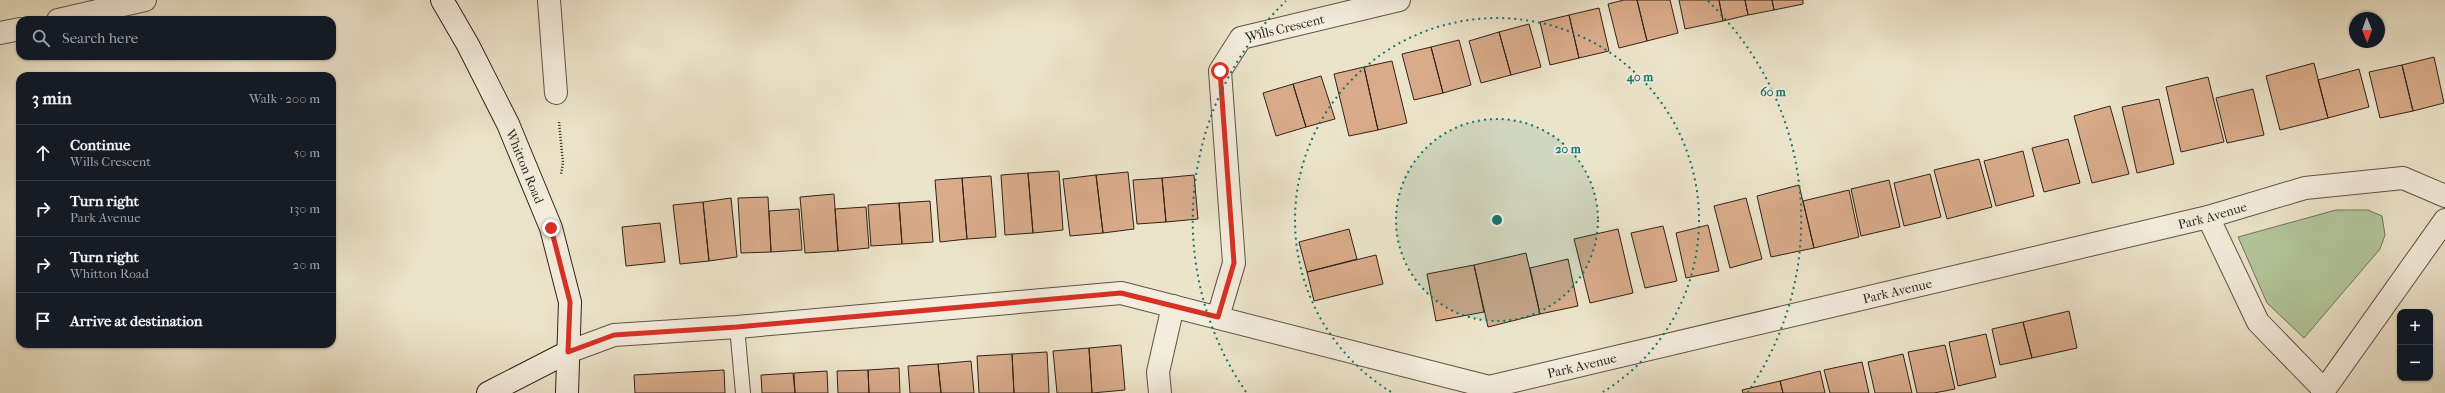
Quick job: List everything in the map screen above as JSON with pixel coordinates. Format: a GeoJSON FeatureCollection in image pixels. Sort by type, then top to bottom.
{"type":"FeatureCollection","features":[{"type":"Feature","properties":{"kind":"street"},"geometry":{"type":"LineString","coordinates":[[75,16],[145,0]]}},
{"type":"Feature","properties":{"kind":"street","name":"Whitton Road"},"geometry":{"type":"LineString","coordinates":[[442,0],[468,45],[508,124],[551,228],[570,302],[567,393]]}},
{"type":"Feature","properties":{"kind":"street"},"geometry":{"type":"LineString","coordinates":[[549,0],[556,93]]}},
{"type":"Feature","properties":{"kind":"street","name":"Wills Crescent"},"geometry":{"type":"LineString","coordinates":[[1218,317],[1234,263],[1220,71],[1241,38],[1373,3],[1399,0]]}},
{"type":"Feature","properties":{"kind":"street"},"geometry":{"type":"LineString","coordinates":[[0,33],[16,30]]}},
{"type":"Feature","properties":{"kind":"street","name":"Park Avenue"},"geometry":{"type":"LineString","coordinates":[[488,393],[568,352],[614,335],[737,327],[1121,293],[1218,317],[1490,390],[2208,217],[2305,188],[2403,178],[2445,196]]}},
{"type":"Feature","properties":{"kind":"street"},"geometry":{"type":"LineString","coordinates":[[2208,217],[2258,322],[2323,392],[2445,220]]}},
{"type":"Feature","properties":{"kind":"street"},"geometry":{"type":"LineString","coordinates":[[1160,393],[1158,372],[1173,306]]}},
{"type":"Feature","properties":{"kind":"lane"},"geometry":{"type":"LineString","coordinates":[[737,327],[743,393]]}},
{"type":"Feature","properties":{"kind":"path"},"geometry":{"type":"LineString","coordinates":[[556,93],[563,162],[560,177]]}},
{"type":"Feature","properties":{"kind":"green space"},"geometry":{"type":"Polygon","coordinates":[[[2336,210],[2368,210],[2382,216],[2385,235],[2380,249],[2304,338],[2267,303],[2238,237],[2336,210]]]}},
{"type":"Feature","properties":{"kind":"building"},"geometry":{"type":"Polygon","coordinates":[[[1624,0],[1637,0],[1647,41],[1619,48],[1608,4],[1624,0]]]}},
{"type":"Feature","properties":{"kind":"building"},"geometry":{"type":"Polygon","coordinates":[[[1637,0],[1670,0],[1678,33],[1647,41],[1637,0]]]}},
{"type":"Feature","properties":{"kind":"building"},"geometry":{"type":"Polygon","coordinates":[[[1679,0],[1719,0],[1723,21],[1685,29],[1679,0]]]}},
{"type":"Feature","properties":{"kind":"building"},"geometry":{"type":"Polygon","coordinates":[[[1719,0],[1745,0],[1748,15],[1723,21],[1719,0]]]}},
{"type":"Feature","properties":{"kind":"building"},"geometry":{"type":"Polygon","coordinates":[[[1745,0],[1772,0],[1774,10],[1748,15],[1745,0]]]}},
{"type":"Feature","properties":{"kind":"building"},"geometry":{"type":"Polygon","coordinates":[[[1772,0],[1803,0],[1803,4],[1774,10],[1772,0]]]}},
{"type":"Feature","properties":{"kind":"building"},"geometry":{"type":"Polygon","coordinates":[[[1599,8],[1609,51],[1579,58],[1569,15],[1599,8]]]}},
{"type":"Feature","properties":{"kind":"building"},"geometry":{"type":"Polygon","coordinates":[[[1569,15],[1579,58],[1550,65],[1540,22],[1569,15]]]}},
{"type":"Feature","properties":{"kind":"building"},"geometry":{"type":"Polygon","coordinates":[[[1529,24],[1541,67],[1511,75],[1499,32],[1529,24]]]}},
{"type":"Feature","properties":{"kind":"building"},"geometry":{"type":"Polygon","coordinates":[[[1499,32],[1511,75],[1481,83],[1469,41],[1499,32]]]}},
{"type":"Feature","properties":{"kind":"building"},"geometry":{"type":"Polygon","coordinates":[[[1459,40],[1471,85],[1443,93],[1431,47],[1459,40]]]}},
{"type":"Feature","properties":{"kind":"building"},"geometry":{"type":"Polygon","coordinates":[[[1431,47],[1443,93],[1414,100],[1402,54],[1431,47]]]}},
{"type":"Feature","properties":{"kind":"building"},"geometry":{"type":"Polygon","coordinates":[[[2434,57],[2444,103],[2413,111],[2402,65],[2434,57]]]}},
{"type":"Feature","properties":{"kind":"building"},"geometry":{"type":"Polygon","coordinates":[[[1392,61],[1407,123],[1378,130],[1364,67],[1392,61]]]}},
{"type":"Feature","properties":{"kind":"building"},"geometry":{"type":"Polygon","coordinates":[[[2314,63],[2328,118],[2280,130],[2266,76],[2314,63]]]}},
{"type":"Feature","properties":{"kind":"building"},"geometry":{"type":"Polygon","coordinates":[[[2402,65],[2413,111],[2380,118],[2369,72],[2402,65]]]}},
{"type":"Feature","properties":{"kind":"building"},"geometry":{"type":"Polygon","coordinates":[[[1364,67],[1378,130],[1349,136],[1334,74],[1364,67]]]}},
{"type":"Feature","properties":{"kind":"building"},"geometry":{"type":"Polygon","coordinates":[[[2359,69],[2369,107],[2328,118],[2318,80],[2359,69]]]}},
{"type":"Feature","properties":{"kind":"building"},"geometry":{"type":"Polygon","coordinates":[[[1321,76],[1335,119],[1306,127],[1293,84],[1321,76]]]}},
{"type":"Feature","properties":{"kind":"building"},"geometry":{"type":"Polygon","coordinates":[[[2208,77],[2224,142],[2181,152],[2166,87],[2208,77]]]}},
{"type":"Feature","properties":{"kind":"building"},"geometry":{"type":"Polygon","coordinates":[[[1293,84],[1306,127],[1276,136],[1263,93],[1293,84]]]}},
{"type":"Feature","properties":{"kind":"building"},"geometry":{"type":"Polygon","coordinates":[[[2253,89],[2264,135],[2227,143],[2216,98],[2253,89]]]}},
{"type":"Feature","properties":{"kind":"building"},"geometry":{"type":"Polygon","coordinates":[[[2159,99],[2174,164],[2137,173],[2122,107],[2159,99]]]}},
{"type":"Feature","properties":{"kind":"building"},"geometry":{"type":"Polygon","coordinates":[[[2110,106],[2129,174],[2092,183],[2074,116],[2110,106]]]}},
{"type":"Feature","properties":{"kind":"building"},"geometry":{"type":"Polygon","coordinates":[[[2068,139],[2080,183],[2044,192],[2032,148],[2068,139]]]}},
{"type":"Feature","properties":{"kind":"building"},"geometry":{"type":"Polygon","coordinates":[[[2023,151],[2034,196],[1996,206],[1984,161],[2023,151]]]}},
{"type":"Feature","properties":{"kind":"building"},"geometry":{"type":"Polygon","coordinates":[[[1979,159],[1992,207],[1947,219],[1934,170],[1979,159]]]}},
{"type":"Feature","properties":{"kind":"building"},"geometry":{"type":"Polygon","coordinates":[[[1059,171],[1063,230],[1033,233],[1028,173],[1059,171]]]}},
{"type":"Feature","properties":{"kind":"building"},"geometry":{"type":"Polygon","coordinates":[[[1128,172],[1134,229],[1103,233],[1096,175],[1128,172]]]}},
{"type":"Feature","properties":{"kind":"building"},"geometry":{"type":"Polygon","coordinates":[[[1028,173],[1033,233],[1005,235],[1001,175],[1028,173]]]}},
{"type":"Feature","properties":{"kind":"building"},"geometry":{"type":"Polygon","coordinates":[[[1930,174],[1941,217],[1904,226],[1894,183],[1930,174]]]}},
{"type":"Feature","properties":{"kind":"building"},"geometry":{"type":"Polygon","coordinates":[[[1096,175],[1103,233],[1070,236],[1063,179],[1096,175]]]}},
{"type":"Feature","properties":{"kind":"building"},"geometry":{"type":"Polygon","coordinates":[[[1194,175],[1198,219],[1166,222],[1162,178],[1194,175]]]}},
{"type":"Feature","properties":{"kind":"building"},"geometry":{"type":"Polygon","coordinates":[[[991,176],[996,237],[967,239],[962,178],[991,176]]]}},
{"type":"Feature","properties":{"kind":"building"},"geometry":{"type":"Polygon","coordinates":[[[962,178],[967,239],[940,242],[935,180],[962,178]]]}},
{"type":"Feature","properties":{"kind":"building"},"geometry":{"type":"Polygon","coordinates":[[[1162,178],[1166,222],[1137,224],[1133,180],[1162,178]]]}},
{"type":"Feature","properties":{"kind":"building"},"geometry":{"type":"Polygon","coordinates":[[[1889,180],[1900,227],[1861,236],[1851,189],[1889,180]]]}},
{"type":"Feature","properties":{"kind":"building"},"geometry":{"type":"Polygon","coordinates":[[[1799,185],[1814,248],[1771,257],[1757,196],[1799,185]]]}},
{"type":"Feature","properties":{"kind":"building"},"geometry":{"type":"Polygon","coordinates":[[[1849,190],[1859,237],[1814,248],[1803,201],[1849,190]]]}},
{"type":"Feature","properties":{"kind":"building"},"geometry":{"type":"Polygon","coordinates":[[[834,194],[838,251],[805,253],[800,197],[834,194]]]}},
{"type":"Feature","properties":{"kind":"building"},"geometry":{"type":"Polygon","coordinates":[[[768,197],[771,252],[741,253],[738,198],[768,197]]]}},
{"type":"Feature","properties":{"kind":"building"},"geometry":{"type":"Polygon","coordinates":[[[731,198],[737,257],[709,261],[703,202],[731,198]]]}},
{"type":"Feature","properties":{"kind":"building"},"geometry":{"type":"Polygon","coordinates":[[[1746,198],[1762,259],[1730,268],[1714,206],[1746,198]]]}},
{"type":"Feature","properties":{"kind":"building"},"geometry":{"type":"Polygon","coordinates":[[[930,201],[933,242],[902,244],[899,203],[930,201]]]}},
{"type":"Feature","properties":{"kind":"building"},"geometry":{"type":"Polygon","coordinates":[[[703,202],[709,261],[680,264],[673,205],[703,202]]]}},
{"type":"Feature","properties":{"kind":"building"},"geometry":{"type":"Polygon","coordinates":[[[899,203],[902,244],[871,246],[868,205],[899,203]]]}},
{"type":"Feature","properties":{"kind":"building"},"geometry":{"type":"Polygon","coordinates":[[[866,207],[869,248],[838,251],[835,209],[866,207]]]}},
{"type":"Feature","properties":{"kind":"building"},"geometry":{"type":"Polygon","coordinates":[[[799,209],[802,250],[771,252],[769,211],[799,209]]]}},
{"type":"Feature","properties":{"kind":"building"},"geometry":{"type":"Polygon","coordinates":[[[660,223],[665,262],[626,266],[622,227],[660,223]]]}},
{"type":"Feature","properties":{"kind":"building"},"geometry":{"type":"Polygon","coordinates":[[[1708,225],[1719,271],[1686,278],[1676,233],[1708,225]]]}},
{"type":"Feature","properties":{"kind":"building"},"geometry":{"type":"Polygon","coordinates":[[[1663,226],[1677,281],[1645,288],[1631,233],[1663,226]]]}},
{"type":"Feature","properties":{"kind":"building"},"geometry":{"type":"Polygon","coordinates":[[[1349,229],[1357,259],[1307,272],[1299,242],[1349,229]]]}},
{"type":"Feature","properties":{"kind":"building"},"geometry":{"type":"Polygon","coordinates":[[[1618,229],[1633,293],[1590,303],[1574,239],[1618,229]]]}},
{"type":"Feature","properties":{"kind":"building"},"geometry":{"type":"Polygon","coordinates":[[[1526,253],[1540,314],[1488,327],[1474,265],[1526,253]]]}},
{"type":"Feature","properties":{"kind":"building"},"geometry":{"type":"Polygon","coordinates":[[[1376,255],[1383,284],[1314,301],[1307,272],[1376,255]]]}},
{"type":"Feature","properties":{"kind":"building"},"geometry":{"type":"Polygon","coordinates":[[[1568,259],[1578,306],[1540,314],[1530,268],[1568,259]]]}},
{"type":"Feature","properties":{"kind":"building"},"geometry":{"type":"Polygon","coordinates":[[[1474,265],[1484,312],[1436,321],[1427,274],[1474,265]]]}},
{"type":"Feature","properties":{"kind":"building"},"geometry":{"type":"Polygon","coordinates":[[[2069,311],[2077,348],[2032,358],[2023,322],[2069,311]]]}},
{"type":"Feature","properties":{"kind":"building"},"geometry":{"type":"Polygon","coordinates":[[[2023,322],[2032,358],[2000,365],[1992,329],[2023,322]]]}},
{"type":"Feature","properties":{"kind":"building"},"geometry":{"type":"Polygon","coordinates":[[[1986,334],[1996,377],[1958,386],[1949,342],[1986,334]]]}},
{"type":"Feature","properties":{"kind":"building"},"geometry":{"type":"Polygon","coordinates":[[[1121,345],[1125,390],[1092,393],[1089,348],[1121,345]]]}},
{"type":"Feature","properties":{"kind":"building"},"geometry":{"type":"Polygon","coordinates":[[[1945,345],[1955,389],[1934,393],[1917,393],[1908,352],[1945,345]]]}},
{"type":"Feature","properties":{"kind":"building"},"geometry":{"type":"Polygon","coordinates":[[[1089,348],[1092,393],[1057,393],[1053,351],[1089,348]]]}},
{"type":"Feature","properties":{"kind":"building"},"geometry":{"type":"Polygon","coordinates":[[[1047,352],[1049,393],[1014,393],[1012,354],[1047,352]]]}},
{"type":"Feature","properties":{"kind":"building"},"geometry":{"type":"Polygon","coordinates":[[[1012,354],[1014,393],[979,393],[977,356],[1012,354]]]}},
{"type":"Feature","properties":{"kind":"building"},"geometry":{"type":"Polygon","coordinates":[[[1903,354],[1912,393],[1875,393],[1868,362],[1903,354]]]}},
{"type":"Feature","properties":{"kind":"building"},"geometry":{"type":"Polygon","coordinates":[[[971,361],[974,393],[941,393],[938,364],[971,361]]]}},
{"type":"Feature","properties":{"kind":"building"},"geometry":{"type":"Polygon","coordinates":[[[1862,362],[1869,393],[1830,393],[1824,370],[1862,362]]]}},
{"type":"Feature","properties":{"kind":"building"},"geometry":{"type":"Polygon","coordinates":[[[938,364],[941,393],[910,393],[908,366],[938,364]]]}},
{"type":"Feature","properties":{"kind":"building"},"geometry":{"type":"Polygon","coordinates":[[[899,368],[900,393],[869,393],[868,370],[899,368]]]}},
{"type":"Feature","properties":{"kind":"building"},"geometry":{"type":"Polygon","coordinates":[[[724,370],[725,393],[635,393],[634,375],[724,370]]]}},
{"type":"Feature","properties":{"kind":"building"},"geometry":{"type":"Polygon","coordinates":[[[868,370],[869,393],[838,393],[837,371],[868,370]]]}},
{"type":"Feature","properties":{"kind":"building"},"geometry":{"type":"Polygon","coordinates":[[[827,371],[828,393],[795,393],[794,373],[827,371]]]}},
{"type":"Feature","properties":{"kind":"building"},"geometry":{"type":"Polygon","coordinates":[[[1820,371],[1825,393],[1783,393],[1780,381],[1820,371]]]}},
{"type":"Feature","properties":{"kind":"building"},"geometry":{"type":"Polygon","coordinates":[[[793,373],[795,393],[762,393],[761,375],[793,373]]]}},
{"type":"Feature","properties":{"kind":"building"},"geometry":{"type":"Polygon","coordinates":[[[1780,381],[1783,393],[1743,393],[1742,390],[1780,381]]]}},
{"type":"Feature","properties":{"kind":"route"},"geometry":{"type":"LineString","coordinates":[[551,228],[570,302],[568,352],[614,335],[737,327],[1121,293],[1218,317],[1234,263],[1220,71]]}}]}
